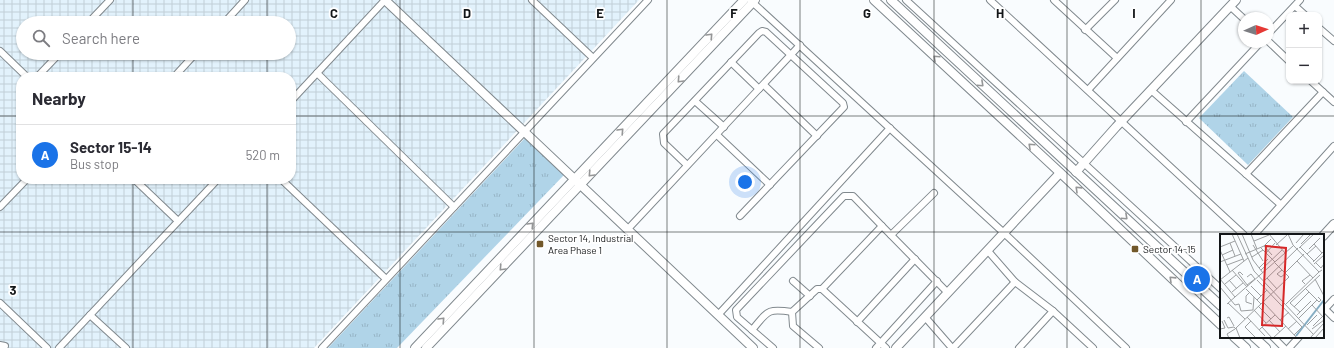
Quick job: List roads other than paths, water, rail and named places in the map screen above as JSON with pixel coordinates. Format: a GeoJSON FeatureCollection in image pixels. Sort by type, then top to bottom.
{"type":"FeatureCollection","features":[{"type":"Feature","properties":{"kind":"street"},"geometry":{"type":"LineString","coordinates":[[95,16],[110,0]]}},
{"type":"Feature","properties":{"kind":"street"},"geometry":{"type":"LineString","coordinates":[[230,16],[245,0]]}},
{"type":"Feature","properties":{"kind":"street"},"geometry":{"type":"LineString","coordinates":[[296,96],[385,0],[753,348]]}},
{"type":"Feature","properties":{"kind":"street"},"geometry":{"type":"LineString","coordinates":[[532,0],[593,58]]}},
{"type":"Feature","properties":{"kind":"street"},"geometry":{"type":"LineString","coordinates":[[322,348],[648,0]]}},
{"type":"Feature","properties":{"kind":"street"},"geometry":{"type":"LineString","coordinates":[[426,348],[744,0]]}},
{"type":"Feature","properties":{"kind":"street"},"geometry":{"type":"LineString","coordinates":[[874,0],[1062,174],[1220,324]]}},
{"type":"Feature","properties":{"kind":"street"},"geometry":{"type":"LineString","coordinates":[[891,0],[1220,305]]}},
{"type":"Feature","properties":{"kind":"street"},"geometry":{"type":"LineString","coordinates":[[906,0],[1220,288]]}},
{"type":"Feature","properties":{"kind":"street"},"geometry":{"type":"LineString","coordinates":[[990,0],[1122,120],[1243,234]]}},
{"type":"Feature","properties":{"kind":"street"},"geometry":{"type":"LineString","coordinates":[[1054,0],[1117,58]]}},
{"type":"Feature","properties":{"kind":"street"},"geometry":{"type":"LineString","coordinates":[[1085,30],[1114,0]]}},
{"type":"Feature","properties":{"kind":"street"},"geometry":{"type":"LineString","coordinates":[[1088,90],[1171,0]]}},
{"type":"Feature","properties":{"kind":"street"},"geometry":{"type":"LineString","coordinates":[[896,348],[1004,233],[1062,174],[1074,170],[1083,163],[1236,0]]}},
{"type":"Feature","properties":{"kind":"street"},"geometry":{"type":"LineString","coordinates":[[1274,28],[1300,0]]}},
{"type":"Feature","properties":{"kind":"street"},"geometry":{"type":"LineString","coordinates":[[415,348],[753,1],[1126,348]]}},
{"type":"Feature","properties":{"kind":"street"},"geometry":{"type":"LineString","coordinates":[[1230,6],[1238,13]]}},
{"type":"Feature","properties":{"kind":"street"},"geometry":{"type":"LineString","coordinates":[[1295,6],[1302,12]]}},
{"type":"Feature","properties":{"kind":"street"},"geometry":{"type":"LineString","coordinates":[[687,165],[664,143],[662,138],[663,134],[762,31],[766,32],[843,103],[844,107],[740,216]]}},
{"type":"Feature","properties":{"kind":"street"},"geometry":{"type":"LineString","coordinates":[[1322,31],[1334,42]]}},
{"type":"Feature","properties":{"kind":"street"},"geometry":{"type":"LineString","coordinates":[[627,230],[687,165],[718,135],[800,45]]}},
{"type":"Feature","properties":{"kind":"street"},"geometry":{"type":"LineString","coordinates":[[1274,47],[1286,58]]}},
{"type":"Feature","properties":{"kind":"street"},"geometry":{"type":"LineString","coordinates":[[1186,122],[1255,48]]}},
{"type":"Feature","properties":{"kind":"street"},"geometry":{"type":"LineString","coordinates":[[0,51],[22,72]]}},
{"type":"Feature","properties":{"kind":"street"},"geometry":{"type":"LineString","coordinates":[[42,72],[53,60]]}},
{"type":"Feature","properties":{"kind":"street"},"geometry":{"type":"LineString","coordinates":[[179,72],[190,60]]}},
{"type":"Feature","properties":{"kind":"street"},"geometry":{"type":"LineString","coordinates":[[731,62],[817,136]]}},
{"type":"Feature","properties":{"kind":"street"},"geometry":{"type":"LineString","coordinates":[[317,73],[454,207]]}},
{"type":"Feature","properties":{"kind":"street"},"geometry":{"type":"LineString","coordinates":[[1314,84],[1334,102]]}},
{"type":"Feature","properties":{"kind":"street"},"geometry":{"type":"LineString","coordinates":[[1151,90],[1280,204]]}},
{"type":"Feature","properties":{"kind":"street"},"geometry":{"type":"LineString","coordinates":[[1246,174],[1323,92]]}},
{"type":"Feature","properties":{"kind":"street"},"geometry":{"type":"LineString","coordinates":[[695,101],[724,127]]}},
{"type":"Feature","properties":{"kind":"street"},"geometry":{"type":"LineString","coordinates":[[718,315],[890,128]]}},
{"type":"Feature","properties":{"kind":"street"},"geometry":{"type":"LineString","coordinates":[[718,135],[770,185]]}},
{"type":"Feature","properties":{"kind":"street"},"geometry":{"type":"LineString","coordinates":[[1255,234],[1280,204],[1334,146]]}},
{"type":"Feature","properties":{"kind":"street"},"geometry":{"type":"LineString","coordinates":[[0,207],[22,184]]}},
{"type":"Feature","properties":{"kind":"street"},"geometry":{"type":"LineString","coordinates":[[139,184],[178,221]]}},
{"type":"Feature","properties":{"kind":"street"},"geometry":{"type":"LineString","coordinates":[[60,348],[213,184]]}},
{"type":"Feature","properties":{"kind":"street"},"geometry":{"type":"LineString","coordinates":[[286,184],[386,279]]}},
{"type":"Feature","properties":{"kind":"street"},"geometry":{"type":"LineString","coordinates":[[891,235],[934,193]]}},
{"type":"Feature","properties":{"kind":"street"},"geometry":{"type":"LineString","coordinates":[[773,348],[737,317],[736,310],[844,196],[853,196],[948,293]]}},
{"type":"Feature","properties":{"kind":"street"},"geometry":{"type":"LineString","coordinates":[[1324,235],[1334,224]]}},
{"type":"Feature","properties":{"kind":"street"},"geometry":{"type":"LineString","coordinates":[[752,330],[767,312],[771,310],[792,312],[817,289],[822,289],[882,226]]}},
{"type":"Feature","properties":{"kind":"street"},"geometry":{"type":"LineString","coordinates":[[988,251],[1015,282],[1053,311],[1090,347]]}},
{"type":"Feature","properties":{"kind":"street"},"geometry":{"type":"LineString","coordinates":[[857,322],[915,259]]}},
{"type":"Feature","properties":{"kind":"street"},"geometry":{"type":"LineString","coordinates":[[793,280],[810,296]]}},
{"type":"Feature","properties":{"kind":"street"},"geometry":{"type":"LineString","coordinates":[[878,346],[937,281]]}},
{"type":"Feature","properties":{"kind":"street"},"geometry":{"type":"LineString","coordinates":[[925,317],[952,348],[1015,282]]}},
{"type":"Feature","properties":{"kind":"street"},"geometry":{"type":"LineString","coordinates":[[822,289],[857,322],[878,346],[886,348]]}},
{"type":"Feature","properties":{"kind":"street"},"geometry":{"type":"LineString","coordinates":[[1334,299],[1324,310],[1334,318]]}},
{"type":"Feature","properties":{"kind":"street"},"geometry":{"type":"LineString","coordinates":[[0,303],[48,348]]}},
{"type":"Feature","properties":{"kind":"street"},"geometry":{"type":"LineString","coordinates":[[1019,348],[1053,311]]}},
{"type":"Feature","properties":{"kind":"street"},"geometry":{"type":"LineString","coordinates":[[792,312],[793,326],[819,348]]}},
{"type":"Feature","properties":{"kind":"street"},"geometry":{"type":"LineString","coordinates":[[90,315],[126,348]]}},
{"type":"Feature","properties":{"kind":"street"},"geometry":{"type":"LineString","coordinates":[[1235,338],[1246,348]]}},
{"type":"Feature","properties":{"kind":"street"},"geometry":{"type":"LineString","coordinates":[[1255,338],[1266,348]]}},
{"type":"Feature","properties":{"kind":"street"},"geometry":{"type":"LineString","coordinates":[[1273,338],[1284,348]]}},
{"type":"Feature","properties":{"kind":"street"},"geometry":{"type":"LineString","coordinates":[[1289,348],[1298,338]]}},
{"type":"Feature","properties":{"kind":"place","name":"Sector 14, Industrial Area Phase 1"},"geometry":{"type":"Point","coordinates":[540,244]}},
{"type":"Feature","properties":{"kind":"place","name":"Sector 14-15"},"geometry":{"type":"Point","coordinates":[1135,249]}},
{"type":"Feature","properties":{"kind":"place","name":"Sector 15-14"},"geometry":{"type":"Point","coordinates":[1197,279]}}]}
